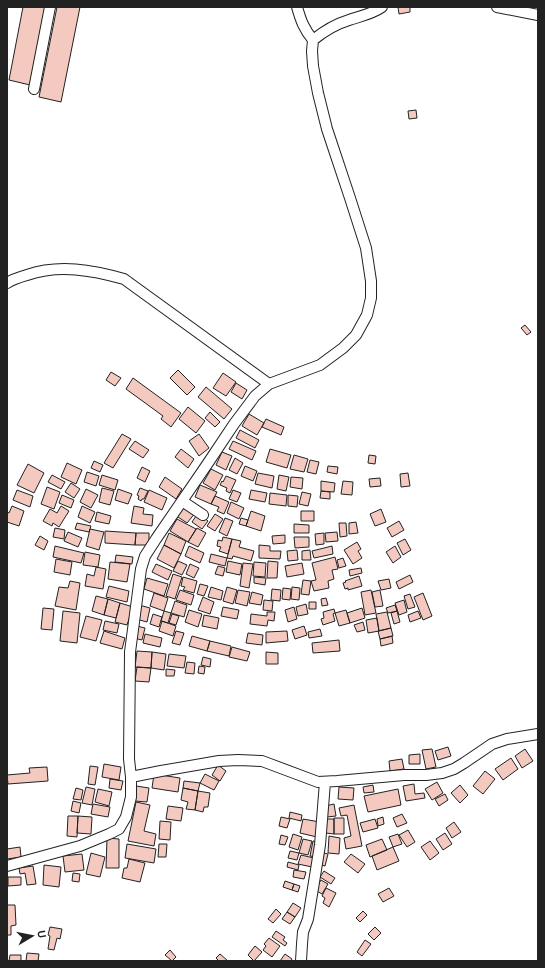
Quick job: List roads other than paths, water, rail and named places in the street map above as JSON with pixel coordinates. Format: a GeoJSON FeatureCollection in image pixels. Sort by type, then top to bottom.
{"type":"FeatureCollection","features":[{"type":"Feature","properties":{"kind":"street"},"geometry":{"type":"LineString","coordinates":[[34,89],[50,7]]}},
{"type":"Feature","properties":{"kind":"street"},"geometry":{"type":"LineString","coordinates":[[297,7],[305,31],[313,40]]}},
{"type":"Feature","properties":{"kind":"street"},"geometry":{"type":"LineString","coordinates":[[7,866],[80,846],[119,829],[126,817],[131,797],[129,759],[130,652],[140,569],[145,556],[234,424],[255,396],[269,384],[320,365],[343,348],[356,335],[367,315],[371,280],[366,248],[318,93],[312,51],[313,40],[320,34],[349,20],[369,14],[382,7]]}},
{"type":"Feature","properties":{"kind":"street"},"geometry":{"type":"LineString","coordinates":[[497,7],[538,15]]}},
{"type":"Feature","properties":{"kind":"street"},"geometry":{"type":"LineString","coordinates":[[7,283],[37,272],[64,268],[98,272],[124,279],[269,384]]}},
{"type":"Feature","properties":{"kind":"street"},"geometry":{"type":"LineString","coordinates":[[182,501],[203,515]]}},
{"type":"Feature","properties":{"kind":"street"},"geometry":{"type":"LineString","coordinates":[[131,777],[212,762],[238,760],[262,761],[318,782],[404,775],[426,775],[442,773],[454,769],[492,744],[507,739],[538,734]]}},
{"type":"Feature","properties":{"kind":"street"},"geometry":{"type":"LineString","coordinates":[[302,961],[302,938],[308,919],[320,845],[325,782]]}}]}
